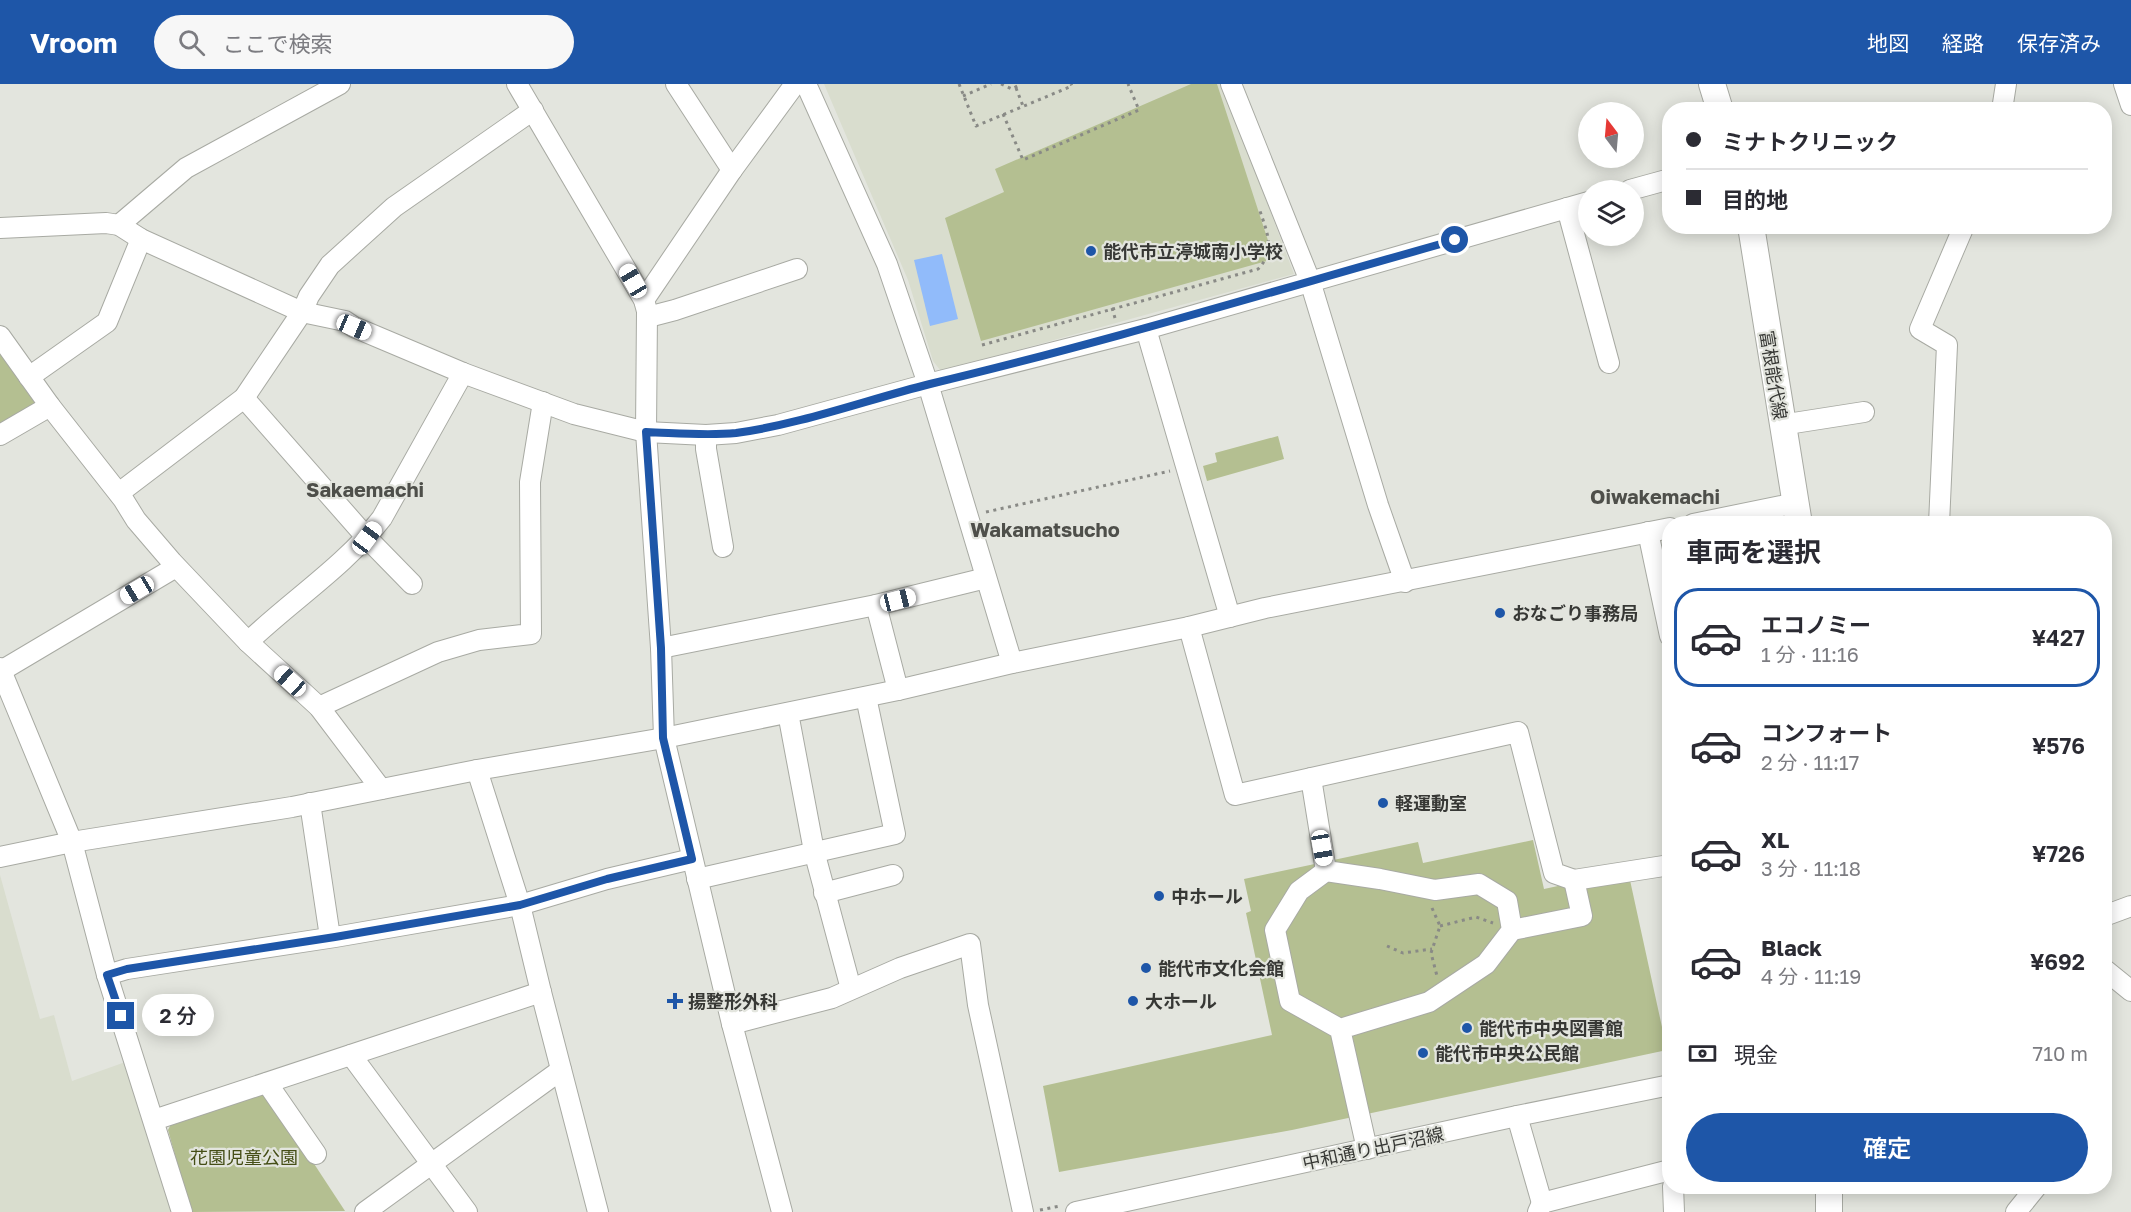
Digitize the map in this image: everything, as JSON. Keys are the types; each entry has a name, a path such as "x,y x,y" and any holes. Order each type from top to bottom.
{"main road":[{"path":"1712,84 1718,102"},
{"name":"富根能代線","path":"1752,234 1781,424 1798,513"},
{"path":"1829,1194 1829,1212"}],"street":[{"path":"119,225 186,168 340,84"},
{"path":"517,84 646,308 646,432 661,648 663,738 732,1024 782,1212"},
{"path":"676,84 732,170"},
{"path":"646,308 732,170 795,84"},
{"path":"806,84 887,264 928,384 1012,663"},
{"path":"1231,84 1310,281 1378,505 1405,582"},
{"path":"2003,102 2006,84"},
{"path":"2124,84 2131,105"},
{"path":"119,493 244,398 302,312 309,296 330,265 394,207 533,110"},
{"path":"1644,186 1662,181"},
{"path":"0,228 106,223 119,225 141,239 302,312 345,321 354,327 463,373 574,414 646,432 706,435 778,426 928,384 1146,329 1578,205"},
{"path":"1567,208 1609,363"},
{"path":"1939,516 1947,345 1920,329 1961,234"},
{"path":"29,377 107,322 141,239"},
{"path":"646,308 675,310 797,268"},
{"path":"1146,329 1230,617"},
{"path":"0,336 50,406 119,493 136,520 176,567 248,642 319,707 381,789"},
{"path":"248,642 367,538 382,518 463,373"},
{"path":"244,398 367,538 412,584"},
{"path":"319,707 438,652 479,640 531,634 530,482 543,402"},
{"path":"0,435 50,406"},
{"path":"1781,424 1864,411"},
{"path":"706,435 706,449 723,547"},
{"path":"1770,516 1798,513"},
{"path":"0,857 72,842 310,803 477,770 663,738 866,697 1276,606 1662,529"},
{"path":"1648,532 1662,598"},
{"path":"176,567 1,670 72,842 107,975 182,1212"},
{"path":"661,648 876,605 986,578"},
{"path":"876,605 898,690"},
{"path":"1189,627 1235,795 1518,732 1554,873 1574,880 1662,866"},
{"path":"697,879 895,834 866,697"},
{"path":"788,713 814,851 851,989"},
{"path":"477,770 520,905 598,1212"},
{"path":"1311,778 1326,871"},
{"path":"310,803 330,938"},
{"path":"107,975 127,969 330,938 520,905 607,879 692,859"},
{"path":"1512,930 1507,901 1479,884 1435,890 1326,871 1299,891 1275,930 1290,1001 1340,1029 1429,1002 1486,964 1512,930 1582,916 1574,880"},
{"path":"824,893 893,875"},
{"path":"2112,913 2131,906"},
{"path":"732,1024 831,998 900,968 970,944 978,1005 1023,1212"},
{"path":"2112,976 2131,991"},
{"path":"154,1120 541,992"},
{"path":"1340,1029 1367,1149"},
{"path":"351,1054 467,1212"},
{"path":"365,1212 561,1070"},
{"path":"267,1083 316,1154"},
{"name":"中和通り出戸沼線","path":"1081,1212 1517,1116 1662,1087"},
{"path":"1517,1116 1540,1208 1662,1172"},
{"path":"1673,1194 1674,1212"},
{"path":"2016,1212 2031,1194"}],"path":[{"path":"959,84 976,126 1072,86 1071,84"},
{"path":"963,96 991,84"},
{"path":"1001,84 1008,88 1016,88 1021,84"},
{"path":"1003,114 1023,160 1139,110 1128,84"},
{"path":"1016,88 1023,106"},
{"path":"982,345 1258,269 1268,255 1270,242 1257,203"},
{"path":"1112,309 1115,318"},
{"path":"967,517 1187,467"},
{"path":"1423,887 1440,926 1431,953 1442,994"},
{"path":"1440,926 1476,917 1512,930"},
{"path":"1387,946 1403,953 1432,950"}],"shaded area":[{"name":"能代市立渟城南小学校","path":"824,84 1222,84 1294,274 941,371 933,361 908,280"},
{"path":"0,875 40,1019 54,1015 72,1081 131,1060 174,1212 0,1212"}],"green space":[{"path":"1191,84 1217,84 1274,259 981,341 945,218 1004,192 995,169"},
{"path":"0,349 34,395 34,407 0,426"},
{"path":"1278,436 1284,459 1207,481 1203,466 1217,462 1215,453"},
{"path":"1533,840 1544,889 1628,871 1662,1027 1662,1051 1292,1130 1059,1172 1043,1086 1272,1035 1246,913 1251,911 1244,879 1418,842 1423,863"},
{"name":"花園児童公園","path":"267,1092 345,1211 191,1212 168,1130 173,1120"}],"water":[{"path":"942,254 958,319 930,326 914,260"}],"place":[{"name":"能代市立渟城南小学校","path":"1091,251"},
{"name":"おなごり事務局","path":"1500,613"},
{"name":"軽運動室","path":"1383,803"},
{"name":"中ホール","path":"1159,896"},
{"name":"能代市文化会館","path":"1146,968"},
{"name":"揚整形外科","path":"675,1001"},
{"name":"大ホール","path":"1133,1001"},
{"name":"能代市中央図書館","path":"1467,1028"},
{"name":"能代市中央公民館","path":"1423,1053"}],"district":[{"name":"Sakaemachi","path":"365,489"},
{"name":"Oiwakemachi","path":"1655,496"},
{"name":"Wakamatsucho","path":"1045,529"}],"route":[{"path":"121,1016 107,975 127,969 335,937 520,905 607,879 692,859 663,738 661,648 646,432 706,435 778,426 928,384 1146,329 1455,240"}]}
